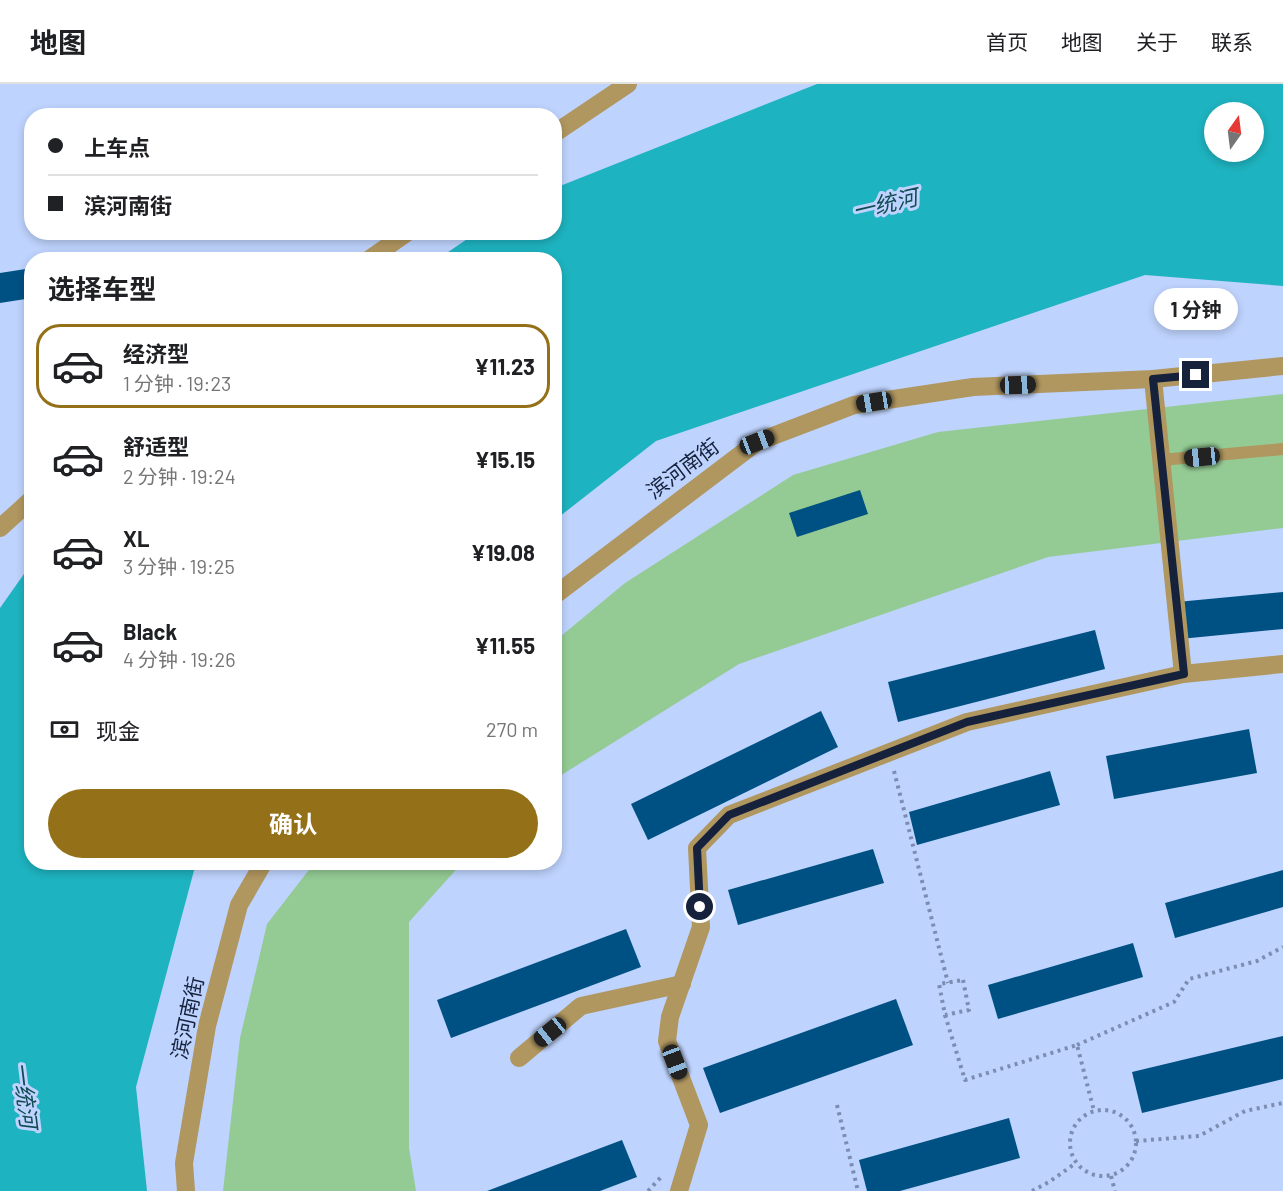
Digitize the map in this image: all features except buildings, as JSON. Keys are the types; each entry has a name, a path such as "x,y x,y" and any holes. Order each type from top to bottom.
{"street":[{"path":"562,128 623,85"},
{"path":"379,252 397,240"},
{"name":"滨河南街","path":"562,590 757,442 854,405 973,387 1153,379 1283,366"},
{"path":"1153,379 1184,674"},
{"path":"0,528 24,506"},
{"path":"679,1191 699,1125 667,1041 670,1017 701,927 697,848 729,815 967,722 1184,674 1283,664"},
{"name":"滨河南街","path":"186,1191 184,1163 207,1026 239,905 259,870"},
{"path":"519,1058 581,1006 682,984"}],"lane":[{"path":"1161,460 1283,449"}],"path":[{"path":"890,752 948,982"},
{"path":"945,1015 969,1011 963,980 939,984 945,1015 965,1080 1077,1045 1174,1002 1189,979 1257,962 1283,947"},
{"path":"1077,1045 1094,1111"},
{"path":"1136,1141 1199,1136 1245,1111 1283,1103"},
{"path":"837,1105 858,1191"},
{"path":"1108,1110 1120,1114 1130,1123 1136,1135 1136,1141 1132,1160 1123,1170 1111,1176 1098,1176 1086,1172 1076,1163 1071,1151 1070,1139 1074,1126 1083,1117 1094,1111 1108,1110"},
{"path":"1032,1191 1076,1163"},
{"path":"1111,1176 1115,1191"}],"shaded area":[{"path":"1283,394 1283,528 1048,557 739,664 562,775 562,635 625,583 793,475 938,432"},
{"path":"309,870 456,870 409,922 409,1148 416,1191 223,1191 240,1038 267,924"}],"water":[{"name":"一统河","path":"817,84 1283,84 1283,286 1145,275 656,441 562,515 562,252 448,252 466,240 562,240 562,185"},
{"name":"一统河","path":"24,574 24,870 194,870 136,1087 147,1191 0,1191 0,608"}],"route":[{"path":"700,907 697,848 729,815 967,722 1184,674 1153,379 1196,375"}]}
